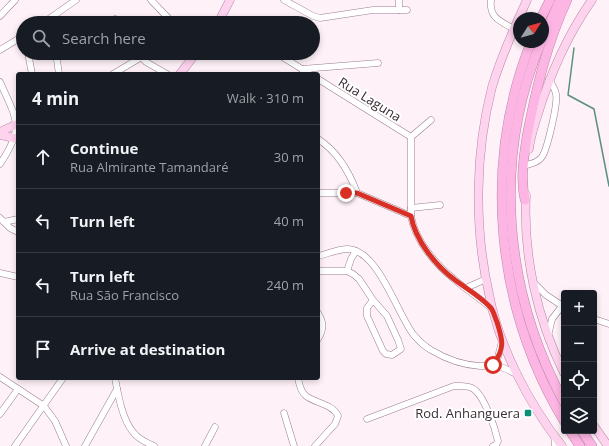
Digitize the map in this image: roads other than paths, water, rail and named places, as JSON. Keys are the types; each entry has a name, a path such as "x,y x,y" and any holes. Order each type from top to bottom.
{"highway":[{"path":"544,12 550,0"},
{"path":"549,25 560,0"},
{"path":"525,200 522,186 523,165 535,93 546,54 567,0"},
{"path":"529,48 518,81 505,139 502,183 502,226 505,257 510,283 524,335 542,379 561,416"},
{"path":"539,48 524,93 514,139 510,182 511,222 520,290 542,358 562,398"},
{"path":"572,434 580,446"},
{"path":"584,434 592,446"}],"main road":[{"path":"222,16 230,0"},
{"path":"522,12 527,0"},
{"path":"561,366 548,336 529,263 525,220 527,165 529,146 543,96 568,38 592,0"},
{"path":"513,32 492,87 483,139 480,164 480,235 486,280 493,310 509,357 534,405 562,446"},
{"path":"182,72 191,60"},
{"path":"16,120 0,133 16,139"},
{"path":"597,430 608,446"}],"street":[{"path":"0,16 15,0"},
{"path":"53,16 76,0"},
{"path":"151,0 166,16"},
{"path":"284,0 313,16"},
{"path":"399,0 399,10"},
{"path":"492,0 491,11 494,16 499,21 513,28"},
{"path":"320,18 373,10 406,10"},
{"path":"0,50 16,40"},
{"path":"29,60 32,72"},
{"path":"57,60 59,72"},
{"path":"116,72 132,60"},
{"path":"145,60 163,72"},
{"path":"287,60 307,72"},
{"path":"302,69 319,71 378,63"},
{"path":"527,165 543,157 547,145 556,99 556,93 550,79"},
{"name":"Rua Laguna","path":"320,80 411,137"},
{"path":"0,82 3,94 16,117"},
{"path":"432,120 411,137 411,216 417,233 430,255 454,279 480,298 493,310"},
{"path":"0,164 16,139"},
{"path":"320,140 340,158 353,181 357,193"},
{"path":"320,194 357,193 411,216"},
{"path":"411,208 440,205"},
{"path":"2,220 16,219"},
{"path":"2,220 10,228 16,231"},
{"path":"320,256 348,249 365,256 373,264 413,334 420,342 431,350 456,362 481,366 493,365 518,375"},
{"path":"347,271 351,258 356,251"},
{"path":"320,271 347,271 359,279 373,300 387,316 401,346 401,349 392,355 386,354 384,351 367,316 367,308 373,300"},
{"path":"0,273 16,277"},
{"path":"466,288 486,280"},
{"path":"533,282 546,295 561,306"},
{"path":"548,336 554,314 561,309"},
{"path":"320,318 323,323 323,328 320,335"},
{"path":"597,320 609,324"},
{"path":"493,365 498,357 503,340"},
{"path":"0,377 44,406 55,421 66,446"},
{"path":"15,446 62,380"},
{"path":"115,380 121,408 128,424 139,438 154,446"},
{"path":"299,380 306,396 334,410 338,416 335,424 315,446"},
{"path":"366,419 454,386 466,386 477,391 486,407 498,440 496,445 493,446"},
{"path":"0,414 18,389"},
{"path":"85,446 117,389"},
{"path":"284,413 294,446"},
{"path":"205,446 215,427"},
{"path":"554,435 555,446"}],"waterway":[{"path":"574,48 568,95 594,109 609,186"}],"place":[{"name":"Rod. Anhanguera","path":"528,413"}]}
